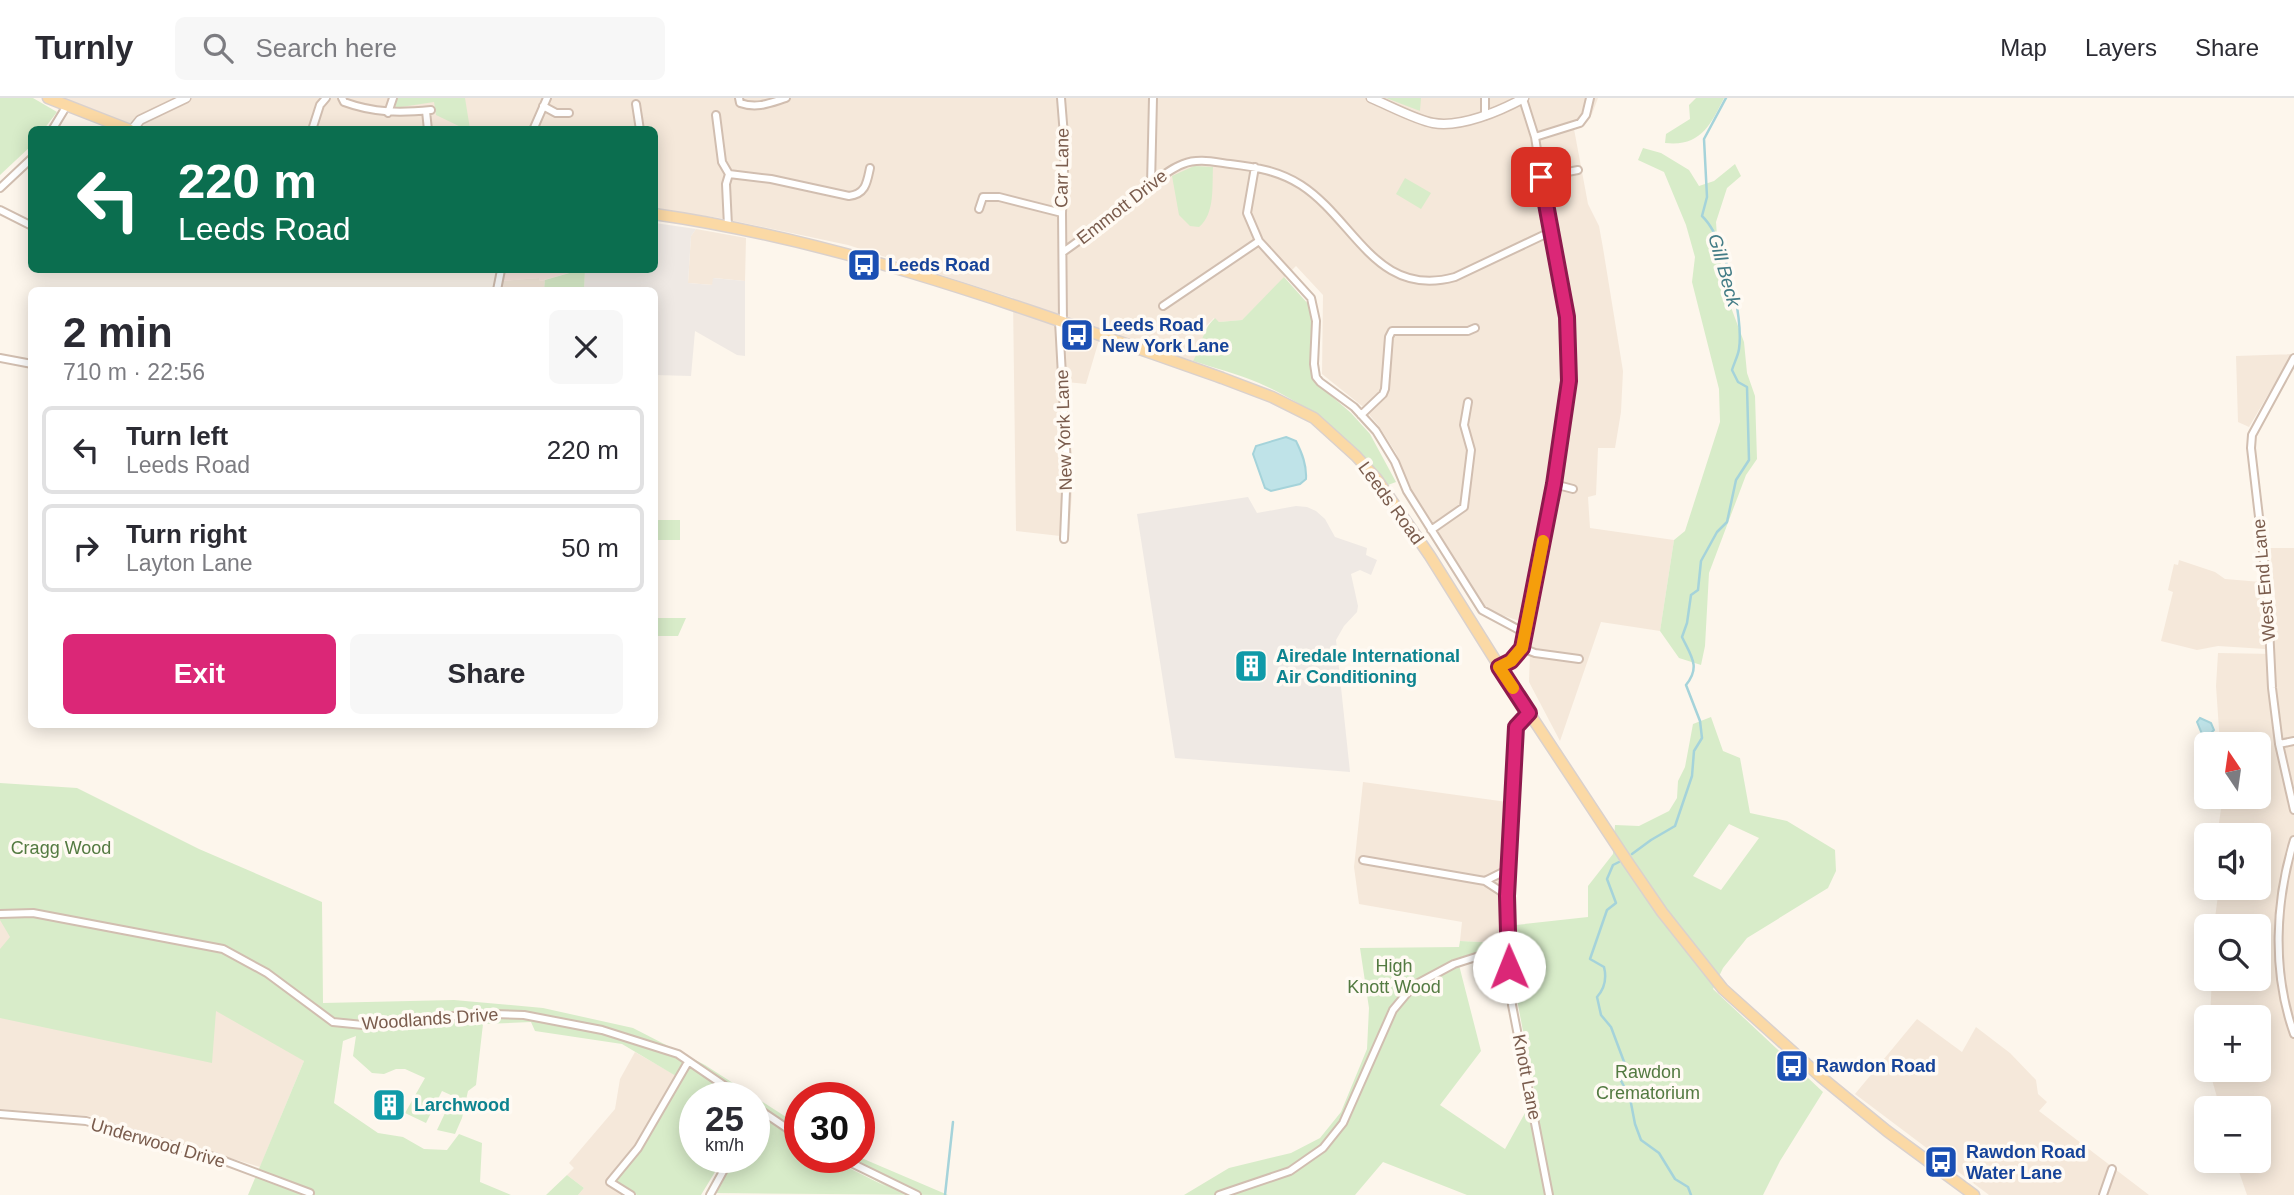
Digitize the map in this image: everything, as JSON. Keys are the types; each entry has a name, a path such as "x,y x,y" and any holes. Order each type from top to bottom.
{"main road":[{"path":"48,98 120,126"},
{"name":"Leeds Road","path":"658,215 728,226 865,258 1245,386 1314,418 1338,438 1376,478 1430,556 1627,862 1662,912 1723,989 1821,1077 1887,1131 1974,1195"}],"street":[{"path":"135,126 140,120 186,98"},
{"path":"313,126 320,105 326,98"},
{"path":"342,98 344,102 357,107 388,113 428,111 428,126"},
{"path":"388,113 393,98"},
{"path":"535,126 547,98"},
{"path":"733,107 740,100 756,106 786,98"},
{"name":"Carr Lane","path":"1061,98 1065,148 1061,322"},
{"path":"1151,185 1153,98"},
{"path":"1371,98 1434,123 1485,116 1523,98 1535,137 1567,317 1569,381 1554,484 1522,648 1511,661 1499,667"},
{"path":"1485,98 1485,116"},
{"path":"1535,137 1584,119 1590,98"},
{"path":"635,104 639,126"},
{"path":"543,106 555,113 569,113"},
{"path":"54,126 66,107"},
{"path":"716,115 722,162 729,174 726,184 728,226"},
{"path":"0,188 28,162"},
{"name":"Emmott Drive","path":"1063,253 1173,169 1191,162 1255,167 1274,172 1304,187 1329,208 1379,264 1411,280 1440,281 1455,277 1550,232"},
{"path":"1255,167 1247,213 1259,241 1311,298 1316,321 1316,377 1320,383 1354,407 1376,431 1395,462 1406,491 1482,610 1525,633"},
{"path":"729,174 762,177 849,196 859,194 866,187 870,168"},
{"path":"1541,177 1578,170"},
{"path":"979,209 983,197 999,197 1062,213"},
{"path":"0,210 28,224"},
{"path":"1163,306 1259,241"},
{"name":"New York Lane","path":"1061,322 1067,467 1064,539"},
{"path":"1361,415 1385,388 1388,337 1392,331 1468,331 1475,328"},
{"path":"0,358 28,363"},
{"name":"West End Lane","path":"2294,358 2252,435 2251,448 2267,586 2272,688 2294,810"},
{"path":"1431,530 1464,507 1471,450 1464,425 1468,402"},
{"path":"1554,484 1573,489"},
{"path":"1522,648 1535,653 1579,659"},
{"name":"Knott Lane","path":"1529,713 1516,727 1507,896 1508,949 1512,1006 1549,1195"},
{"path":"2280,744 2294,741"},
{"path":"2294,840 2282,887 2278,929 2281,976 2294,1034"},
{"path":"1363,860 1485,881 1507,896"},
{"path":"1485,881 1509,869"},
{"name":"Woodlands Drive","path":"0,914 33,913 223,949 267,973 332,1022 373,1026 454,1016 524,1015 602,1030 678,1054 718,1082"},
{"path":"1219,1195 1290,1171 1323,1149 1343,1123 1393,1010 1413,986 1454,964 1508,949"},
{"path":"631,1195 610,1182 638,1148 688,1062"},
{"name":"Underwood Drive","path":"0,1114 86,1121 214,1157 310,1193"},
{"path":"2102,1195 2112,1169"},
{"path":"710,1195 722,1173"},
{"path":"872,1173 917,1195"}],"shaded area":[{"path":"48,98 1598,98 1592,114 1584,124 1574,129 1588,204 1599,226 1623,371 1621,412 1615,448 1598,448 1596,495 1588,497 1590,528 1674,540 1660,631 1601,622 1560,741 1529,682 1531,625 1487,610 1411,490 1396,453 1378,425 1362,406 1322,374 1323,295 1296,266 1242,320 1219,322 1214,318 1205,327 1201,347 1193,361 1102,330 1086,384 1067,382 1073,476 1069,537 1016,531 1013,298 848,245 720,218 658,209 658,126 122,126"},
{"path":"658,223 696,229 691,236 688,283 712,285 713,278 745,281 745,356 737,355 695,331 691,376 658,375 658,287 584,287 585,273 658,273"},
{"path":"696,229 746,238 745,281 714,278 713,285 688,283 691,236"},
{"path":"504,273 569,273 540,281 539,278 503,281"},
{"path":"539,278 540,281 545,280 544,287 502,287 503,281"},
{"path":"2292,354 2249,427 2238,422 2236,356"},
{"name":"Airedale International Air Conditioning","path":"1248,497 1257,513 1296,506 1316,511 1325,519 1335,537 1367,548 1366,555 1377,560 1371,575 1360,570 1351,574 1357,612 1336,640 1350,772 1175,758 1137,514"},
{"path":"2270,548 2294,548 2294,1195 2247,1195 2239,1173 2271,1173 2271,1096 2217,1096 2213,1082 2271,1082 2271,1005 2211,1005 2211,991 2271,991 2271,914 2216,914 2217,900 2271,900 2271,823 2219,823 2221,809 2272,808 2272,732 2219,732 2216,686 2218,653 2274,654 2275,598"},
{"path":"2179,560 2215,572 2225,579 2261,582 2265,649 2218,646 2197,650 2161,641 2173,592 2168,590 2174,564 2178,565"},
{"path":"1363,782 1507,802 1502,943 1460,941 1462,922 1359,904 1354,867"},
{"path":"0,919 159,939 304,1061 260,1167 89,1116 0,1109"},
{"path":"1917,1019 1962,1052 1976,1027 2010,1053 2036,1080 2038,1094 2047,1102 2039,1111 2149,1195 1989,1195 1855,1094"},
{"path":"635,1052 682,1079 617,1183 637,1195 578,1195 584,1188 567,1175 574,1168 569,1163 615,1109 620,1079"}],"green space":[{"path":"0,98 33,98 57,112 46,126 28,126 28,149 0,175"},
{"path":"397,98 465,98 470,126 459,126 436,115 434,102 395,108"},
{"path":"1386,98 1421,98 1420,111"},
{"path":"1696,98 1724,98 1708,126 1695,138 1687,142 1665,143 1666,134 1690,119 1689,105"},
{"path":"1643,148 1661,153 1689,170 1699,186 1714,181 1735,164 1741,176 1727,188 1716,222 1718,251 1729,302 1744,342 1747,373 1755,396 1757,459 1746,475 1709,573 1705,646 1701,665 1679,658 1660,631 1674,540 1685,531 1720,422 1719,389 1692,282 1695,257 1686,225 1664,172 1638,160"},
{"path":"1194,166 1213,167 1210,208 1199,227 1190,226 1179,215 1172,176"},
{"path":"1405,178 1431,193 1421,209 1396,194"},
{"path":"570,273 585,273 584,287 544,287 545,280"},
{"path":"1284,277 1309,305 1313,317 1310,368 1313,380 1351,413 1370,434 1396,482 1388,485 1346,439 1279,392 1193,361 1207,328 1215,318 1219,322 1242,320"},
{"path":"658,520 680,520 680,540 658,540"},
{"path":"658,618 686,618 678,636 658,636"},
{"path":"1711,717 1723,751 1740,758 1750,813 1787,821 1835,850 1836,871 1828,888 1747,938 1723,968 1713,989 1823,1092 1780,1161 1763,1195 1467,1195 1383,1162 1355,1195 1184,1195 1229,1168 1291,1153 1320,1138 1341,1112 1367,1049 1369,1008 1360,948 1459,947 1460,941 1502,943 1459,965 1481,1051 1440,1105 1505,1149 1535,1095 1516,994 1516,925 1588,917 1588,886 1613,854 1615,825 1639,826 1669,811 1677,798 1678,781 1685,767 1693,724","holes":["1729,824 1759,838 1721,890 1693,876"]},
{"name":"Cragg Wood","path":"0,783 77,788 199,849 322,902 323,1003 454,1000 543,1008 633,1028 705,1065 731,1082 679,1082 681,1079 622,1044 535,1031 531,1022 483,1024 476,1085 468,1091 455,1134 437,1130 453,1096 442,1091 426,1123 405,1113 425,1078 405,1069 384,1074 372,1073 353,1056 356,1036 343,1041 334,1103 378,1133 403,1137 424,1149 447,1150 459,1134 482,1143 480,1182 511,1195 248,1195 304,1061 216,1011 212,1063 0,1018 0,949 10,937 0,920"},
{"path":"679,1082 679,1173 714,1173 701,1195 637,1195 617,1183 616,1178"},
{"path":"770,1107 784,1116 784,1128 770,1121"},
{"path":"770,1121 784,1131 784,1173 859,1173 887,1187 862,1173 875,1173 875,1164 948,1195 714,1193 726,1173 770,1173"},
{"path":"567,1175 584,1188 578,1195 546,1195"}],"water":[{"path":"1286,437 1296,441 1305,464 1306,479 1300,484 1271,491 1265,488 1253,454 1256,446"},
{"path":"2200,718 2211,723 2214,730 2201,732 2197,722"}],"waterway":[{"name":"Gill Beck","path":"1632,854 1675,826 1692,776 1694,751 1702,738 1700,721 1686,685 1693,673 1693,661 1682,637 1691,595 1698,590 1701,561 1717,532 1727,522 1736,480 1749,460 1747,387 1738,382 1732,370 1740,335 1736,299 1725,259 1702,216 1707,197 1704,139 1726,98"},
{"name":"Gill Beck","path":"1619,862 1613,865 1607,879 1616,903 1607,910 1590,959 1604,967 1605,971 1604,987 1597,997 1601,1015 1611,1027 1626,1067 1616,1071 1630,1098 1641,1140 1659,1153 1675,1179 1688,1187 1691,1195"},
{"path":"945,1195 953,1122"}],"slow traffic":[{"path":"1513,688 1499,667 1511,661 1522,648 1543,541"}],"place":[{"name":"Leeds Road","path":"864,265"},
{"name":"Leeds Road New York Lane","path":"1077,335"},
{"name":"Airedale International Air Conditioning","path":"1251,666"},
{"name":"Rawdon Road","path":"1792,1066"},
{"name":"Larchwood","path":"389,1105"},
{"name":"Rawdon Road Water Lane","path":"1941,1162"}],"route":[{"path":"1509,967 1507,896 1516,727 1529,713 1499,667 1511,661 1522,648 1554,484 1569,381 1567,317 1541,177"}],"park label":[{"name":"High Knott Wood","path":"1394,976"},
{"name":"Rawdon Crematorium","path":"1648,1082"}]}
